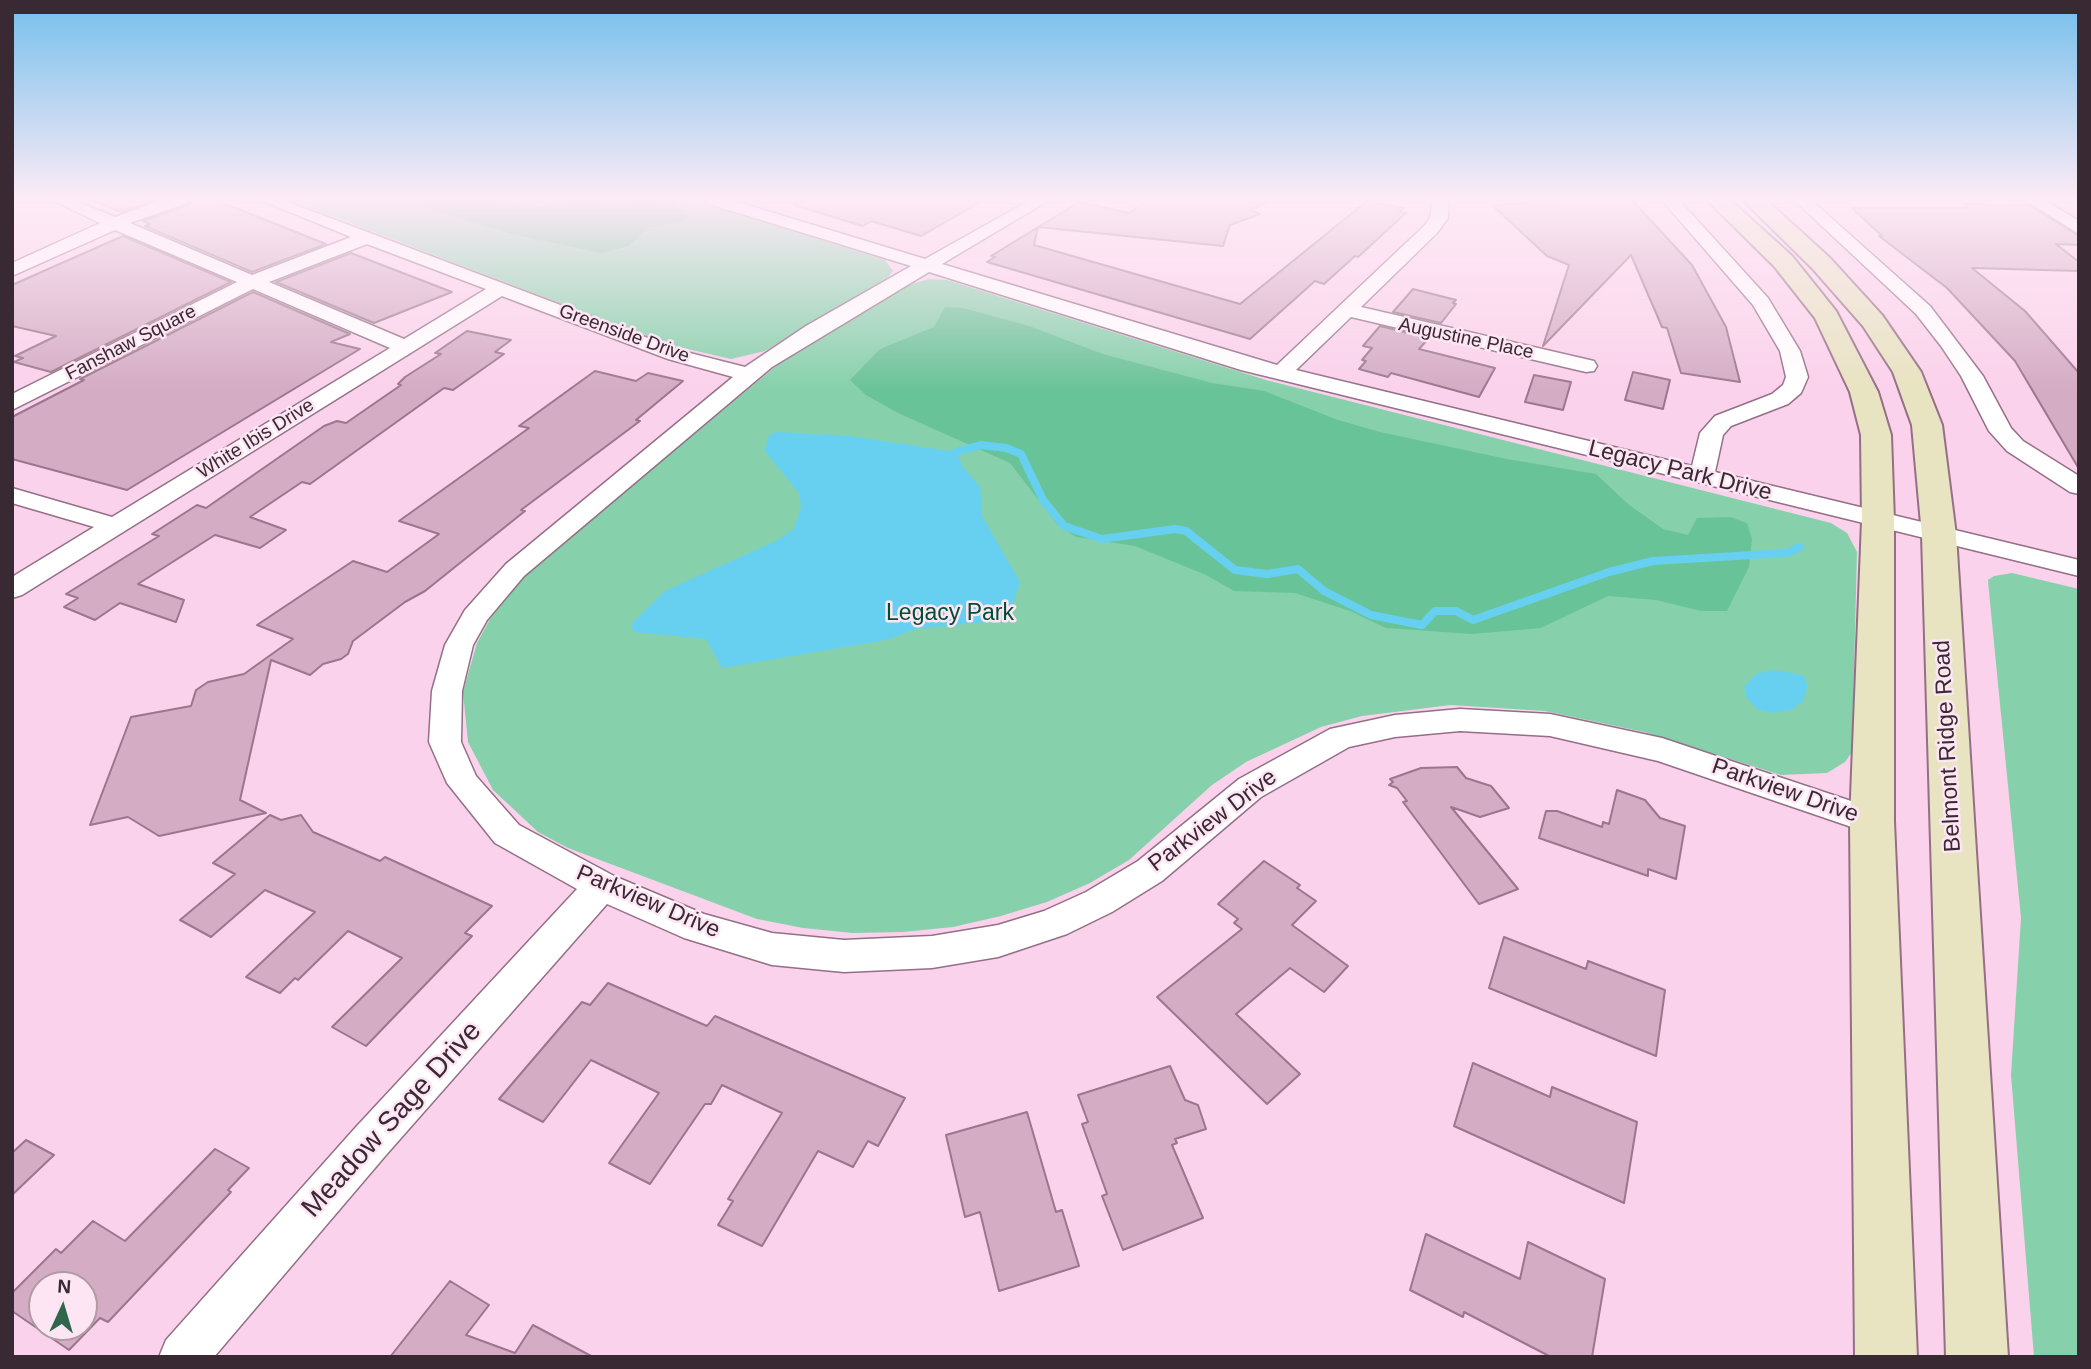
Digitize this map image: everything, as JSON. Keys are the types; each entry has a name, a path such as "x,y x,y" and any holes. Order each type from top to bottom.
{"main road":[{"path":"1785,263 1803,284 1847,354 1870,408 1877,435 1878,521 1872,821 1886,1357"},
{"name":"Belmont Ridge Road","path":"1821,263 1873,321 1907,372 1927,425 1939,535 1977,1357"}],"street":[{"path":"207,263 406,347"},
{"name":"Fanshaw Square","path":"12,403 251,282 301,263"},
{"name":"Greenside Drive","path":"433,263 675,355 749,374"},
{"name":"Legacy Park Drive","path":"916,263 1281,373 2079,568"},
{"name":"Parkview Drive","path":"931,263 813,330 749,374 515,570 475,616 459,645 452,668 447,691 446,742 463,783 507,834 602,886 697,927 772,949 844,956 932,953 998,941 1054,923 1099,902 1150,871 1250,788 1341,737 1395,726 1460,720 1550,725 1662,750 1872,821"},
{"path":"1281,373 1396,263"},
{"path":"1702,476 1712,433 1723,421 1780,400 1793,388 1797,377 1790,351 1761,302 1726,263"},
{"path":"1872,263 1923,310 1950,342 1972,376 2001,431 2015,446 2079,486"},
{"name":"White Ibis Drive","path":"12,589 499,289"},
{"name":"Augustine Place","path":"1345,312 1587,366"},
{"path":"12,495 116,526"},
{"name":"Meadow Sage Drive","path":"183,1357 371,1141 602,886"}],"green space":[{"path":"455,263 887,263 893,271 887,278 765,351 731,359 670,345"},
{"name":"Legacy Park","path":"929,279 947,280 1266,380 1831,523 1847,533 1857,552 1852,752 1845,762 1827,773 1781,775 1644,732 1545,711 1451,705 1362,716 1321,727 1246,762 1212,785 1129,860 1090,883 1047,902 1001,916 953,927 903,932 853,933 803,928 757,919 568,848 538,832 493,790 468,742 463,692 477,643 490,619 524,576 781,362 902,287"},
{"path":"945,307 963,308 1029,326 1103,354 1212,383 1264,391 1338,420 1380,432 1507,459 1596,474 1628,504 1663,529 1688,535 1697,518 1730,517 1747,523 1752,539 1749,567 1727,611 1701,611 1656,600 1608,596 1541,628 1472,634 1386,628 1350,611 1295,593 1234,591 1206,575 1135,546 1076,537 1057,524 1010,463 898,413 866,395 850,380 880,349 934,327"},
{"path":"2012,573 2079,589 2079,1357 2034,1357 2011,1075 2021,918 1988,580 1994,576"}],"water":[{"path":"779,432 849,436 956,452 964,469 980,486 982,516 1020,582 1012,607 996,621 916,629 886,640 722,668 706,639 634,632 631,624 665,591 776,541 794,529 801,507 799,493 764,450 770,434"},
{"path":"1773,670 1803,675 1808,685 1803,701 1791,710 1771,713 1757,709 1746,697 1744,687 1756,674"}],"building":[{"path":"62,263 186,263 231,282 51,372 14,362 23,358 15,356 56,336 12,326 12,285"},
{"path":"231,263 276,263 252,272"},
{"path":"325,263 377,263 452,292 374,323 276,282"},
{"path":"990,263 1096,263 1240,304 1291,263 1347,263 1324,284 1315,281 1250,339"},
{"path":"1564,263 1623,263 1543,346 1569,265"},
{"path":"1634,263 1690,263 1726,327 1740,382 1681,373 1667,328 1662,327"},
{"path":"1914,263 2079,263 2079,271 1972,268 2025,311 2079,373 2079,469 2015,361 1947,288"},
{"path":"1413,289 1456,300 1453,303 1456,304 1441,323 1393,312"},
{"path":"253,292 350,334 331,342 360,349 127,490 12,459 12,417 84,380 80,379"},
{"path":"1380,326 1429,338 1419,349 1495,368 1479,397 1391,373 1388,377 1359,369 1366,361 1362,360 1372,348 1363,346"},
{"path":"467,331 511,340 495,352 504,354 453,390 444,388 310,484 302,482 250,517 286,530 260,548 215,535 138,584 184,600 176,622 120,603 95,620 64,607 78,598 66,594 159,536 152,534 197,505 206,508 324,426 337,421 346,423 401,385 398,384 405,377 441,354 435,353"},
{"path":"595,371 636,381 648,373 683,381 636,420 640,421 521,510 525,511 425,591 405,602 353,641 348,654 341,659 323,664 310,675 271,660 240,800 266,813 159,836 128,817 90,825 131,717 191,706 196,690 208,682 244,674 293,639 257,625 353,561 387,572 439,534 399,521 529,428 519,426"},
{"path":"1633,372 1670,380 1663,409 1625,400"},
{"path":"1534,375 1571,382 1563,410 1525,402"},
{"path":"1457,767 1466,778 1491,786 1509,808 1480,817 1451,807 1518,889 1479,904 1403,802 1407,801 1397,788 1389,785 1393,782 1390,779 1421,768"},
{"path":"1617,790 1645,800 1660,818 1685,826 1676,879 1648,869 1648,876 1539,838 1546,811 1557,811 1602,827 1603,822 1609,824"},
{"path":"270,815 281,820 301,815 313,832 380,861 385,857 492,906 465,933 472,936 366,1046 332,1027 402,958 348,931 298,980 295,978 280,993 246,977 315,912 265,890 211,937 180,920 235,874 213,863"},
{"path":"1264,861 1300,885 1297,888 1316,901 1292,925 1348,966 1324,992 1290,968 1236,1014 1300,1074 1267,1104 1157,997 1242,929 1234,923 1238,919 1218,904"},
{"path":"1504,937 1586,969 1588,961 1665,990 1656,1056 1489,988"},
{"path":"608,983 707,1026 715,1016 905,1098 878,1146 868,1141 853,1167 818,1151 762,1246 718,1225 733,1201 728,1199 782,1113 722,1085 711,1104 705,1104 650,1184 609,1163 659,1093 591,1060 543,1122 499,1099 582,1002 590,1005"},
{"path":"1473,1063 1550,1097 1552,1087 1637,1122 1624,1203 1454,1126"},
{"path":"1170,1066 1185,1100 1198,1105 1206,1129 1175,1139 1177,1143 1172,1145 1203,1218 1123,1250 1102,1196 1107,1194 1082,1124 1088,1122 1078,1095"},
{"path":"1027,1112 1056,1212 1062,1210 1079,1266 999,1291 980,1212 965,1217 946,1135"},
{"path":"26,1140 54,1155 12,1195 12,1153"},
{"path":"215,1149 249,1168 228,1190 231,1192 108,1322 100,1318 98,1320 98,1271 34,1271 56,1249 61,1253 93,1221 125,1241"},
{"path":"1426,1234 1520,1279 1528,1242 1605,1279 1592,1357 1551,1357 1464,1312 1463,1317 1410,1290"},
{"path":"28,1277 28,1322 12,1311 12,1293"},
{"path":"450,1281 489,1305 466,1335 515,1353 533,1325 593,1357 390,1357"},
{"path":"56,1341 78,1341 69,1350"}],"waterway":[{"path":"956,452 981,445 1006,448 1021,454 1043,500 1064,526 1102,539 1175,529 1186,531 1235,570 1267,574 1298,569 1324,591 1371,615 1422,625 1435,611 1456,611 1473,620 1609,572 1653,561 1787,553 1800,547"}]}
